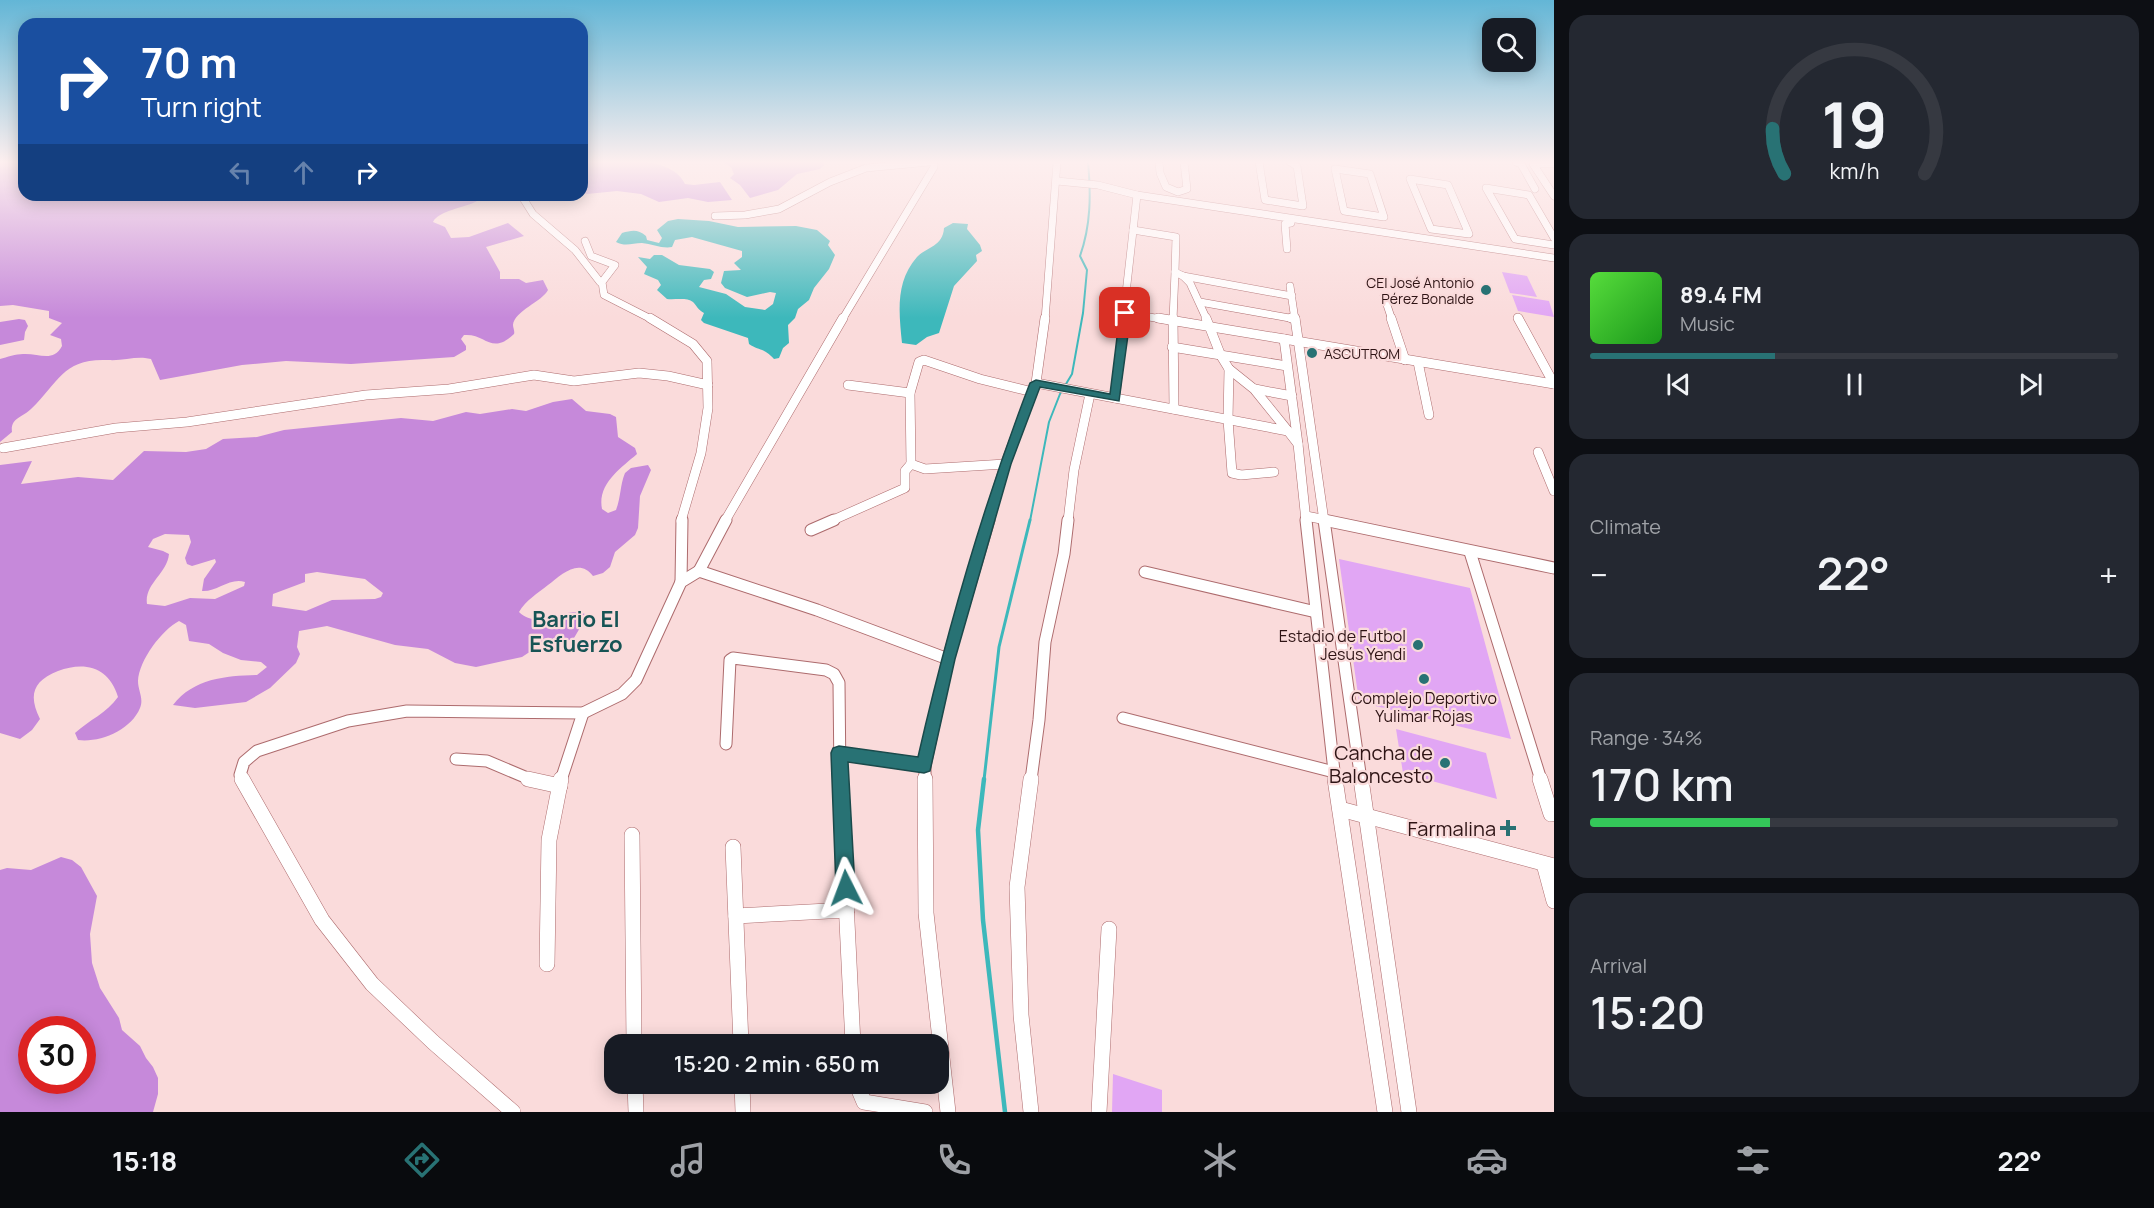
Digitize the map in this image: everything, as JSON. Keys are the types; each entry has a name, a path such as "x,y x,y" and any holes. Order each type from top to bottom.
{"street":[{"path":"513,1112 433,1042 372,984 322,921 240,775 244,762 257,751 348,721 407,711 583,713 622,694 636,680 681,582 681,522 701,453 708,408 707,361 701,352 673,330 604,295 600,282 575,250 533,214"},
{"path":"715,216 751,214"},
{"path":"681,582 699,570 770,440 904,214"},
{"path":"948,1112 926,913 924,766 948,659 1005,464 1038,387 1054,214"},
{"path":"1115,398 1134,214"},
{"path":"1259,214 1291,221 1553,258"},
{"path":"1290,214 1291,221"},
{"path":"1356,214 1383,218 1382,214"},
{"path":"1425,214 1431,229 1470,233 1461,214"},
{"path":"1501,214 1515,239 1554,245"},
{"path":"1540,214 1554,238"},
{"path":"1361,215 1364,230"},
{"path":"1369,216 1374,232"},
{"path":"1287,249 1285,224 1291,221 1553,258"},
{"path":"1132,230 1176,237 1173,265 1190,284 1221,356 1229,369 1244,378 1255,390 1298,444"},
{"path":"1445,232 1449,242"},
{"path":"1456,233 1461,244"},
{"path":"585,241 586,251 590,256 615,265 600,282"},
{"path":"1530,242 1537,255"},
{"path":"1544,244 1553,258"},
{"path":"1179,274 1291,291 1408,1112"},
{"path":"1174,409 1172,347 1179,274"},
{"path":"1384,296 1406,360"},
{"path":"1200,303 1295,319"},
{"path":"1108,310 1554,384"},
{"path":"1518,318 1554,384"},
{"path":"1284,339 1298,444 1334,772 1385,1112"},
{"path":"1172,347 1287,366"},
{"path":"811,530 905,488 905,471 911,464 910,393 921,360 980,379 1086,393 1288,431"},
{"path":"1418,362 1429,415"},
{"path":"1229,369 1228,420 1232,473 1241,475 1274,472"},
{"path":"3,448 116,428 198,421 366,395 449,389 534,375 574,381 639,373 668,376 708,385"},
{"path":"848,385 910,393"},
{"path":"1255,390 1292,396"},
{"path":"1031,1112 1021,1015 1017,887 1039,720 1045,642 1064,554 1086,393"},
{"path":"1538,452 1554,490"},
{"path":"911,464 925,469 1005,464"},
{"path":"1306,516 1554,568"},
{"path":"1470,552 1551,814"},
{"path":"699,570 817,610 948,659"},
{"path":"1145,572 1317,612"},
{"path":"726,744 730,660 733,658 826,670 834,674 838,683 839,753 853,1034"},
{"path":"547,964 549,840 563,768 583,713"},
{"path":"1123,718 1334,772"},
{"path":"839,753 924,766"},
{"path":"456,759 474,757 491,761 535,782 560,786"},
{"path":"1340,808 1549,865 1554,901"},
{"path":"632,835 634,1034"},
{"path":"733,847 741,1034"},
{"path":"736,916 847,910"},
{"path":"1099,1112 1109,929"},
{"path":"635,1094 636,1112"},
{"path":"742,1094 742,1112"},
{"path":"863,1107 925,1112"}],"shaded area":[{"path":"0,214 443,214 433,222 445,227 451,238 469,237 508,223 524,236 486,247 500,272 500,279 519,279 526,283 543,280 548,290 518,315 513,325 514,334 506,340 494,343 472,335 464,335 461,339 466,350 454,357 351,364 286,361 242,365 160,380 151,359 93,360 81,363 64,373 31,409 15,421 12,432 0,442 0,359 20,354 50,356 54,354 62,346 61,339 50,335 62,323 49,318 49,311 13,305 0,306"},
{"path":"1502,272 1527,276 1537,297 1510,293"},
{"path":"1512,295 1549,301 1554,317 1518,311"},
{"path":"25,320 28,326 24,340 0,345 0,322"},
{"path":"572,399 586,411 616,417 618,437 635,448 637,454 607,484 601,500 602,509 608,513 616,510 623,478 631,468 648,465 651,470 640,496 638,528 635,535 615,552 610,567 603,573 593,576 582,568 570,570 532,597 519,612 535,619 577,612 585,614 584,621 574,638 564,642 540,645 522,657 476,667 455,663 428,649 395,645 327,626 299,631 297,647 300,654 296,663 270,688 246,702 195,708 173,705 181,696 201,684 234,676 257,675 267,667 261,662 241,660 223,653 209,644 189,641 186,625 179,621 172,625 152,646 142,664 138,681 140,708 130,723 122,729 105,737 78,740 75,733 109,708 118,697 109,679 102,673 95,669 78,667 58,671 38,684 34,703 40,719 32,730 20,739 0,733 0,465 32,461 21,484 78,477 113,480 144,451 186,452 206,449 223,439 257,437 284,430 401,418 433,421 466,412 480,414 512,409 526,411 553,402","holes":["165,534 189,535 191,542 185,558 187,564 192,566 215,559 216,562 204,579 202,591 234,581 245,582 244,586 215,599 190,598 165,606 147,604 149,591 169,554 148,547 153,539","317,572 365,579 383,593 381,597 375,599 332,600 306,611 272,606 273,594 305,582 305,574"]},
{"name":"Estadio de Futbol Jesús Yendi","path":"1339,559 1470,588 1511,739 1359,702"},
{"name":"Cancha de Baloncesto","path":"1396,729 1486,753 1497,799 1403,773"},
{"path":"61,857 72,860 81,867 97,896 90,934 92,963 100,988 119,1018 122,1030 140,1046 158,1078 158,1094 153,1112 0,1112 0,870 7,868 31,870"},
{"path":"1113,1074 1162,1090 1162,1112 1112,1112"}],"water":[{"path":"678,219 709,221 738,227 796,226 817,230 830,241 828,245 835,255 829,269 814,288 809,300 798,309 795,318 788,325 789,343 783,348 779,358 774,359 749,344 748,338 704,323 701,320 704,313 690,300 667,299 657,290 661,285 658,280 644,274 647,267 638,257 650,259 654,255 662,255 679,265 710,269 714,272 711,279 704,280 699,287 726,294 745,307 765,310 773,304 776,293 770,292 747,297 725,288 721,283 724,271 741,270 734,263 742,257 742,251 692,237 675,240 672,247 642,243 626,245 616,242 622,233 635,231 646,236 647,240 659,243 662,238 657,230 668,221"},
{"path":"953,223 968,224 967,229 982,251 976,255 977,261 954,286 939,333 927,337 916,345 902,343 900,298 905,277 917,257 937,243 941,239 944,228"}],"waterway":[{"path":"1030,521 1049,422 1060,394 1072,374 1083,313 1087,270 1080,256 1088,214"},
{"path":"984,780 999,647 1030,520"},
{"path":"984,779 978,830 983,920 1005,1112"}],"place":[{"name":"CEI José Antonio Pérez Bonalde","path":"1486,290"},
{"name":"ASCUTROM","path":"1312,353"},
{"name":"Estadio de Futbol Jesús Yendi","path":"1418,645"},
{"name":"Complejo Deportivo Yulimar Rojas","path":"1424,679"},
{"name":"Cancha de Baloncesto","path":"1445,763"},
{"name":"Farmalina","path":"1508,828"}],"district":[{"name":"Barrio El Esfuerzo","path":"576,632"}],"route":[{"path":"846,888 839,753 924,766 948,659 1005,464 1036,383 1115,398 1125,313"}]}
